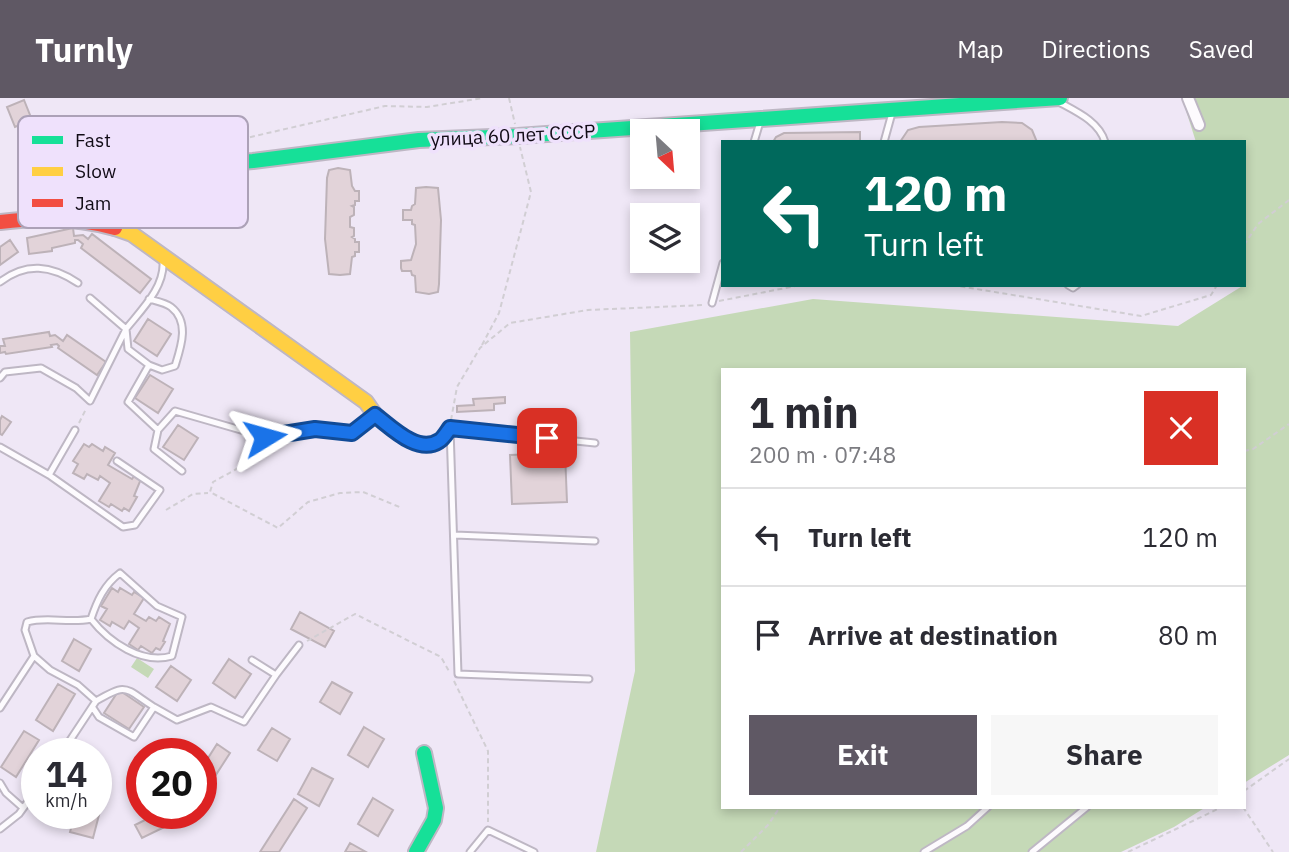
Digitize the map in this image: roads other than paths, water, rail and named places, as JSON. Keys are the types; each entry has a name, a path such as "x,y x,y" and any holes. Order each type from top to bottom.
{"street":[{"path":"1188,98 1199,125"},
{"name":"улица 60 лет СССР","path":"248,162 473,135 518,136 1057,99"},
{"path":"0,222 18,220"},
{"path":"115,228 132,234 163,259 366,402 375,415"},
{"path":"416,852 434,820 436,808 424,753"}],"lane":[{"path":"1057,99 1089,119 1105,140"},
{"path":"885,140 893,110"},
{"path":"755,140 760,119"},
{"path":"0,378 5,372 41,368 76,388 90,401 126,329 160,282 164,271 163,259"},
{"path":"0,282 13,272 45,267 63,273 78,283"},
{"path":"712,303 720,285"},
{"path":"90,298 126,329 128,349 149,365 162,370 175,366 184,340 180,318 171,306 149,299"},
{"path":"149,365 128,402 158,430"},
{"path":"182,471 154,449 158,430 175,411 265,437 315,429 352,433 375,415 410,441 428,445 440,441 450,428"},
{"path":"450,428 595,443"},
{"path":"450,428 458,674 589,679"},
{"path":"49,475 75,430"},
{"path":"0,447 49,475 123,527 135,525 160,490 117,461"},
{"path":"455,535 594,541"},
{"path":"120,573 157,606 182,617 172,656 164,659 141,657 103,634 91,619 97,601 110,581 120,573"},
{"path":"91,619 75,622 37,619 27,622 24,630 34,656 50,670 78,685 96,701"},
{"path":"72,738 96,701 117,688 125,688 177,720 211,707 244,722 299,645"},
{"path":"0,708 34,656"},
{"path":"252,660 276,675"},
{"path":"93,708 99,718 134,737 154,707"},
{"path":"0,783 6,793 21,806"},
{"path":"924,852 967,826 986,809"},
{"path":"1032,852 1085,809"},
{"path":"0,829 21,810"},
{"path":"470,852 488,830 534,852"}]}
